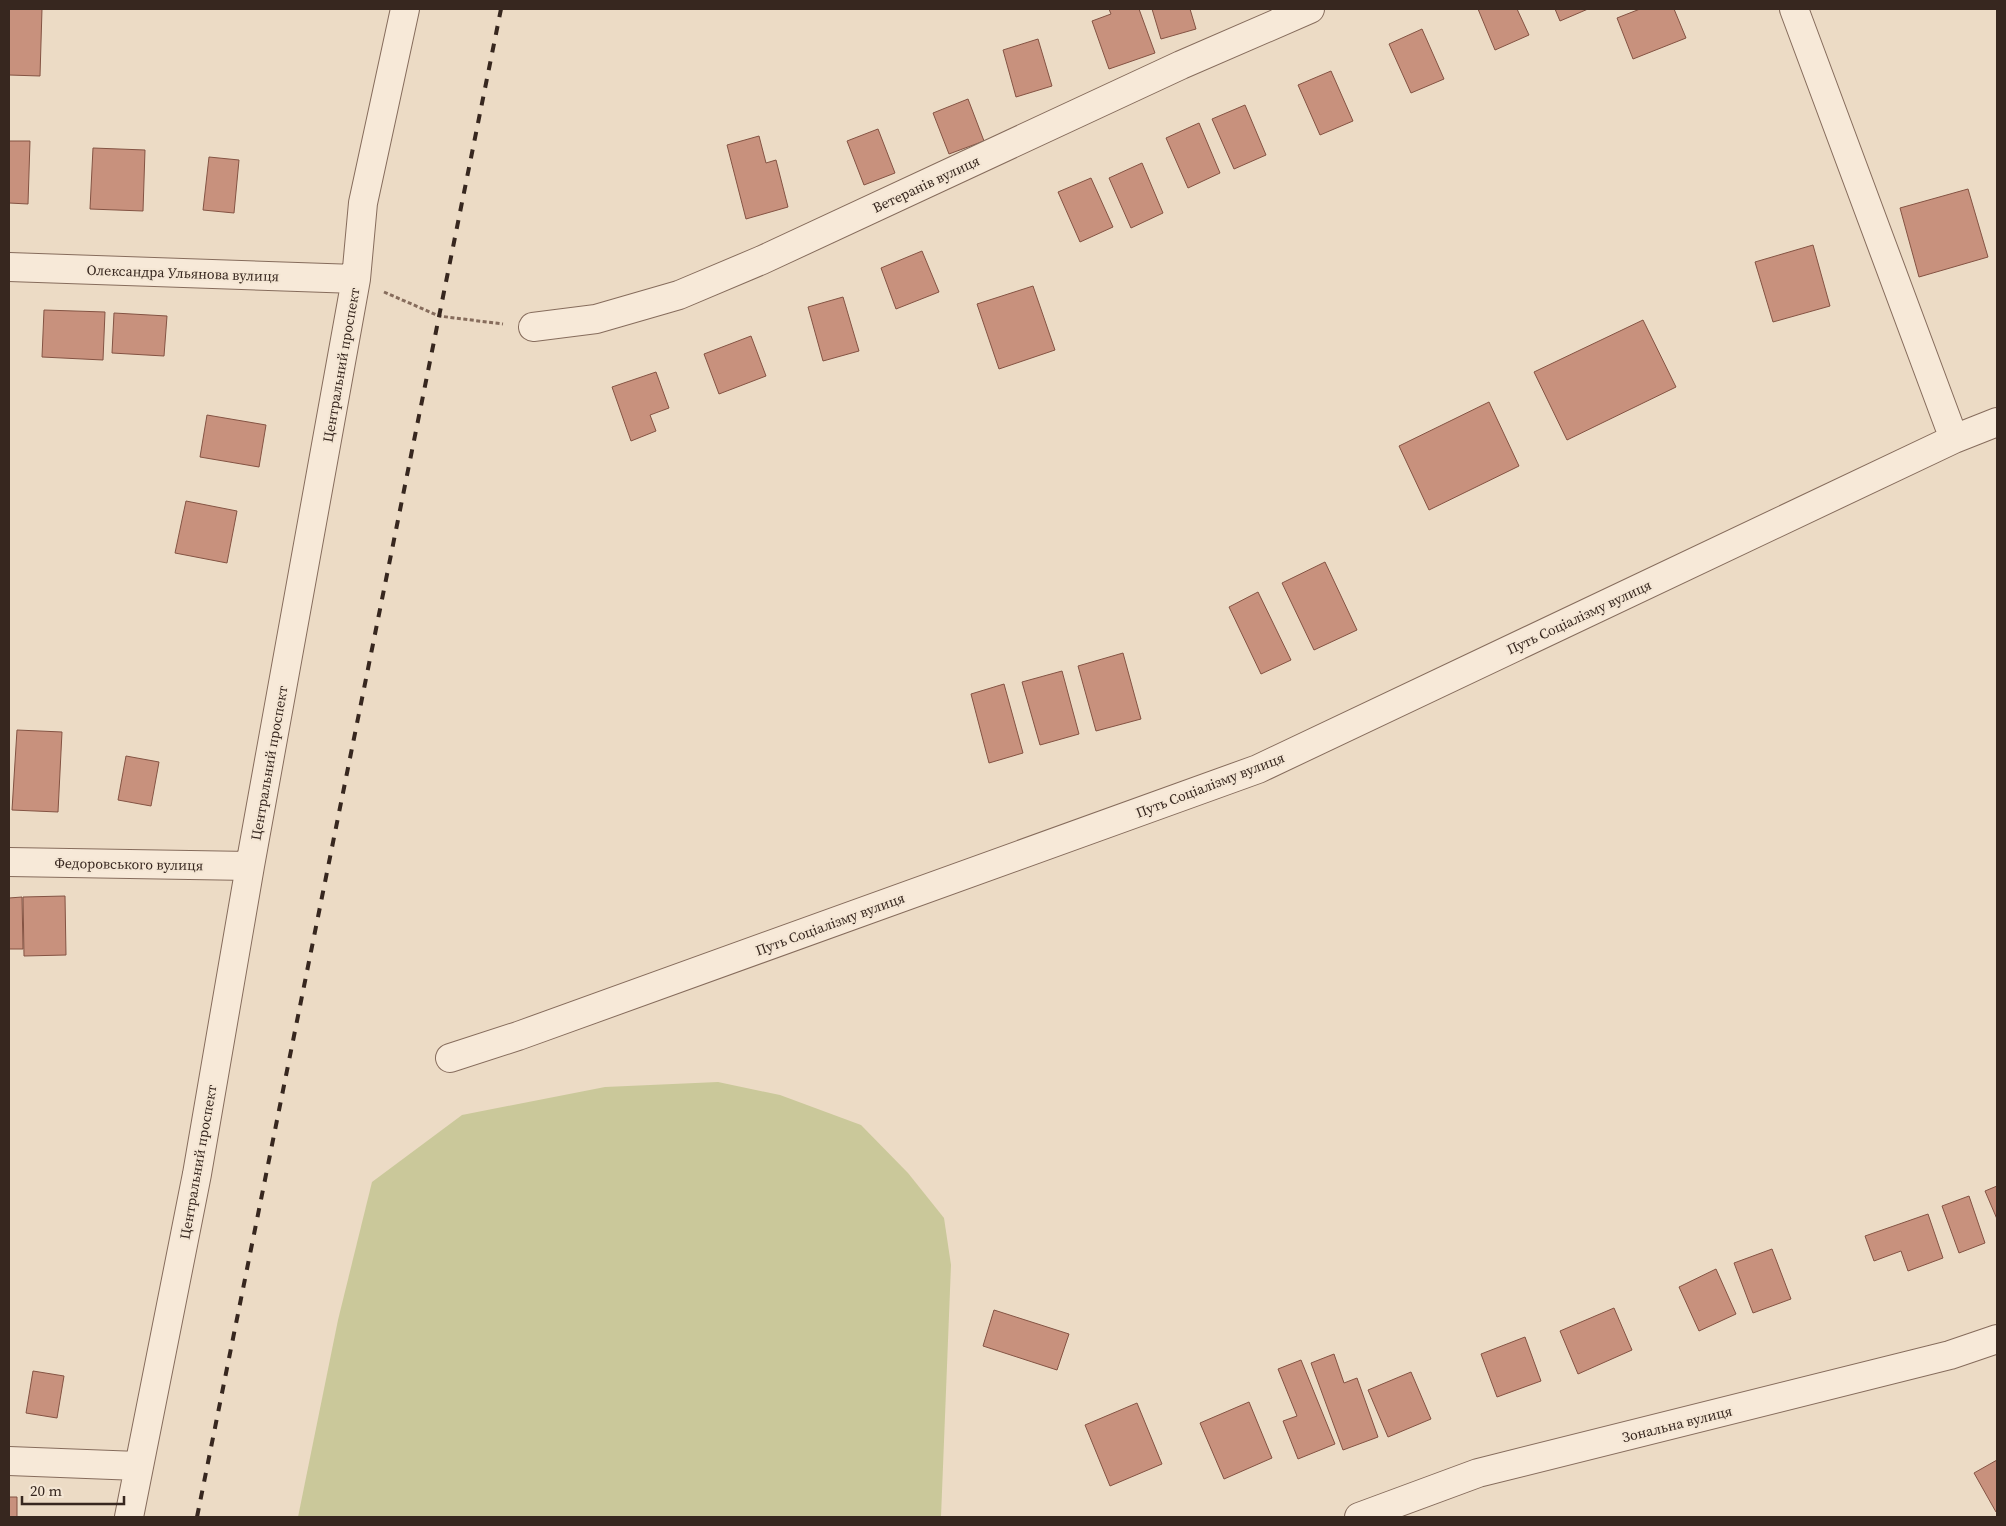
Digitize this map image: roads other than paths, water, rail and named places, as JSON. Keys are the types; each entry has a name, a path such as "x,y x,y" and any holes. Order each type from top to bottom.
{"street":[{"name":"Центральний проспект","path":"129,1517 197,1174 250,866 356,279 363,204 405,9"},
{"name":"Ветеранів вулиця","path":"533,328 596,319 679,295 762,260 1181,64 1310,9"},
{"path":"1794,9 1954,440"},
{"name":"Олександра Ульянова вулиця","path":"9,267 356,279"},
{"name":"Путь Соціалізму вулиця","path":"450,1058 518,1036 1258,769 1954,440 1997,422"},
{"name":"Федоровського вулиця","path":"9,862 250,866"},
{"name":"Зональна вулиця","path":"1359,1517 1478,1473 1950,1355 1997,1339"},
{"path":"9,1461 138,1466"}],"railway":[{"path":"197,1517 501,9"}]}
